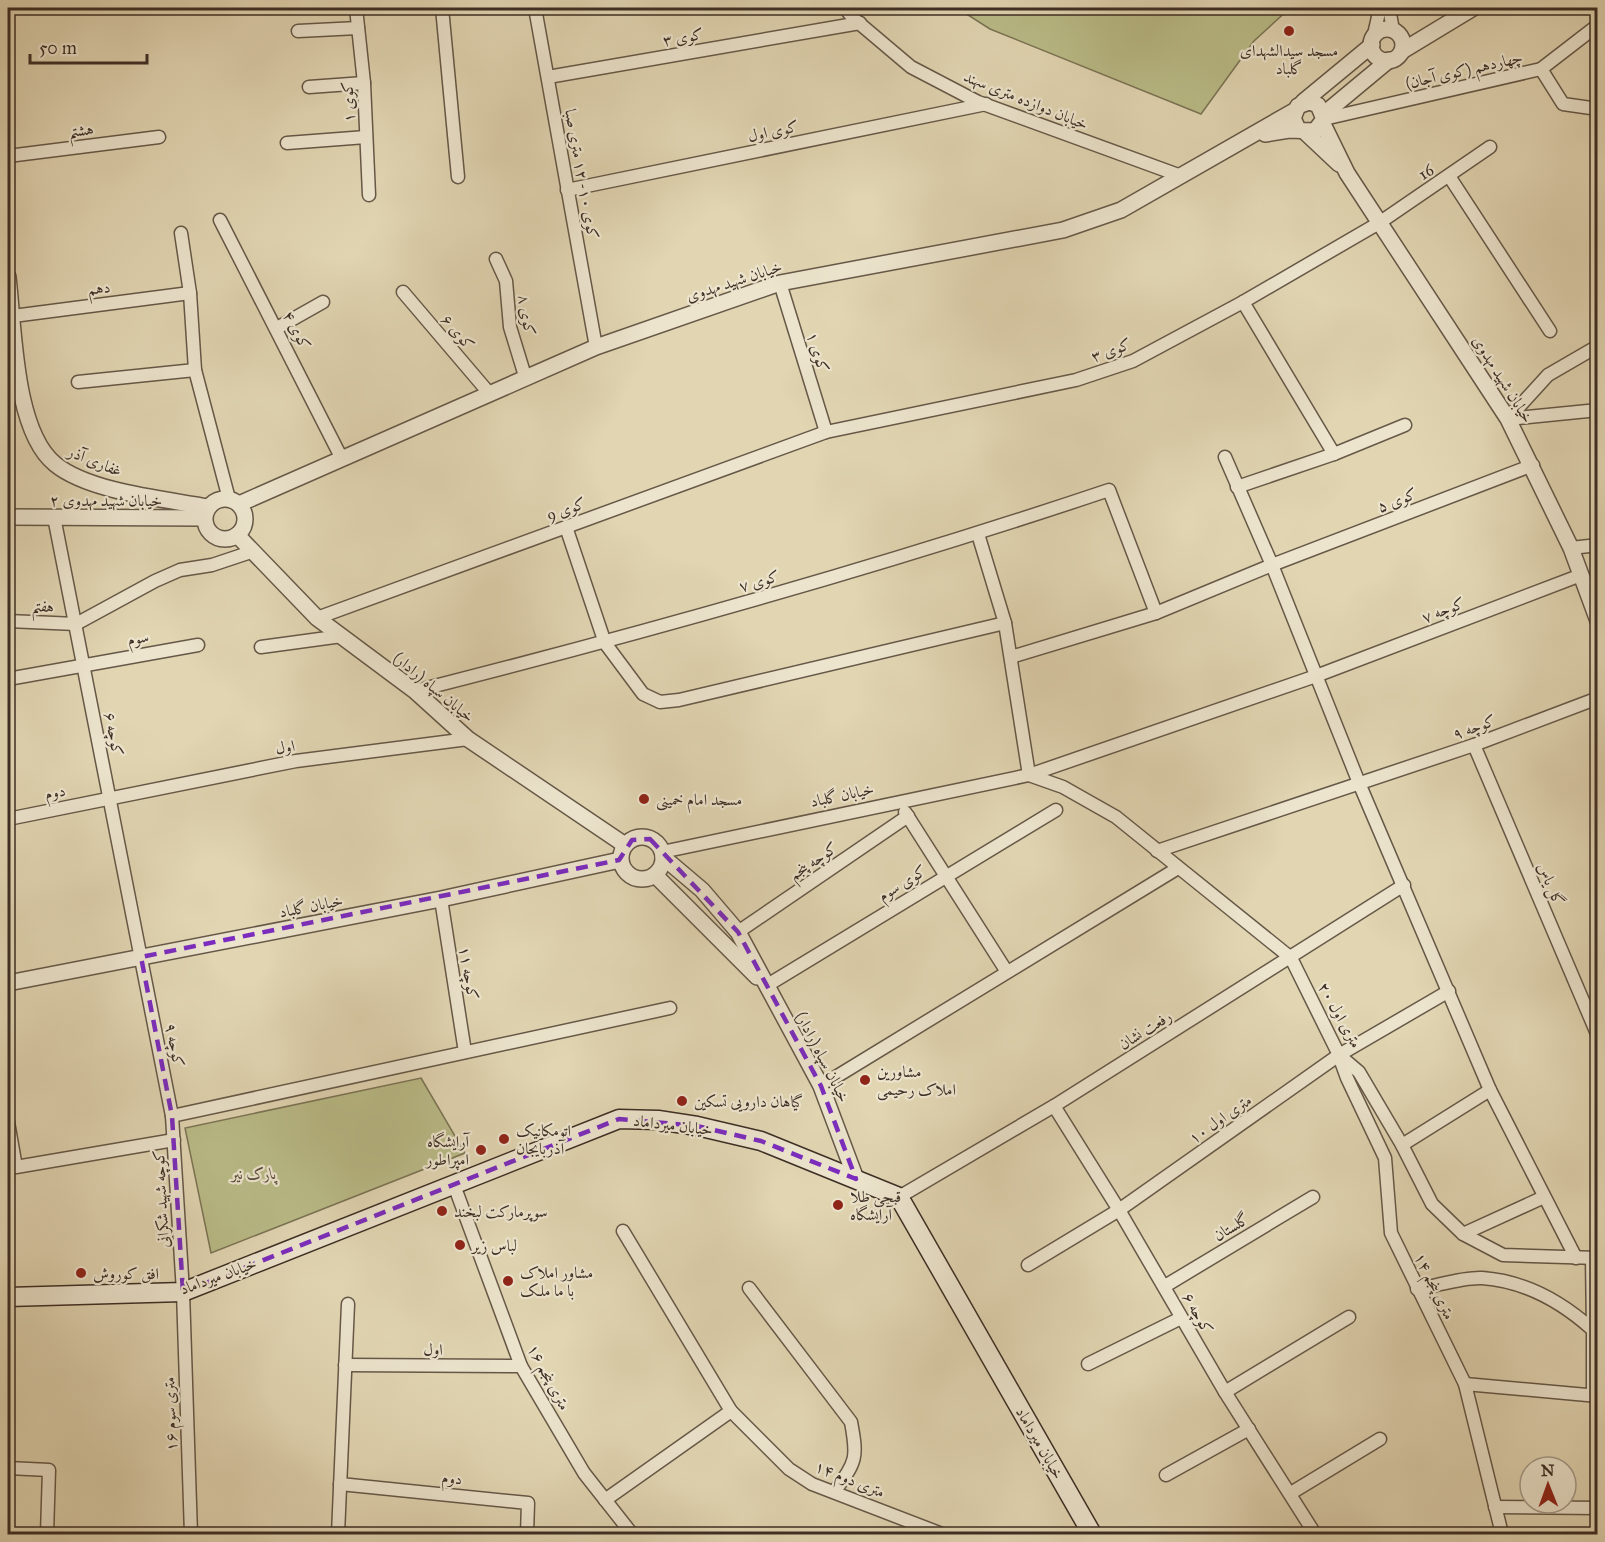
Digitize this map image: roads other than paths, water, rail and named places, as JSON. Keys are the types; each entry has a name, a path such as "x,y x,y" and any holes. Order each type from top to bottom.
{"main road":[{"name":"خیابان میرداماد","path":"8,1297 183,1292 619,1119 658,1120 698,1126 761,1141 899,1197 1092,1534"}],"street":[{"name":"کوی ۱","path":"356,8 364,83 369,195"},
{"path":"442,8 458,177"},
{"name":"کوی ۱۰- ۱۲ متری صبا","path":"535,8 596,346"},
{"name":"خیابان دوازده متری سهند","path":"845,8 911,67 986,104 1181,176"},
{"path":"1380,8 1372,42 1377,57 1395,56"},
{"path":"1389,8 1395,31 1403,41 1395,56"},
{"path":"1324,119 1314,102 1298,107 1294,124 1302,131 1315,131 1324,119 1395,56 1473,8"},
{"path":"1372,42 1382,30 1420,29 1458,17"},
{"name":"کوی ۳","path":"548,77 860,23"},
{"name":"چهاردهم (کوی آجان)","path":"1324,119 1540,69 1598,25"},
{"path":"298,31 358,28"},
{"name":"خیابان شهید مهدوی","path":"234,502 596,346 780,283 1063,230 1121,210 1253,137 1298,107 1372,42"},
{"path":"1540,69 1563,104 1598,109"},
{"path":"309,87 364,83"},
{"name":"کوی اول","path":"567,190 986,104"},
{"name":"خیابان شهید مهدوی","path":"1324,119 1347,173 1508,419 1533,465 1571,548 1598,621"},
{"name":"خیابان شهید مهدوی","path":"1253,137 1302,131 1347,173"},
{"name":"هشتم","path":"8,156 159,137"},
{"path":"286,143 366,137"},
{"name":"16","path":"1379,223 1490,147"},
{"path":"1449,176 1550,331"},
{"name":"کوی ۴","path":"220,220 341,457"},
{"name":"کوی ۳","path":"826,432 1076,380 1133,362 1243,302 1379,223"},
{"path":"181,233 190,293 195,370 234,502 243,510 244,524 237,535 225,539 213,535 208,530 206,512 217,500 234,502"},
{"name":"کوی ۸","path":"496,259 506,281 510,327 525,376"},
{"name":"غفاری آذر","path":"8,277 21,395 36,441 55,464 89,482 206,512"},
{"name":"کوی ۱","path":"780,283 826,432"},
{"name":"کوی ۶","path":"403,292 489,393"},
{"name":"دهم","path":"13,316 190,293"},
{"path":"277,328 324,302"},
{"path":"1243,302 1334,454"},
{"path":"1508,419 1548,375 1598,346"},
{"path":"78,382 195,370"},
{"path":"1508,419 1598,410"},
{"path":"1237,487 1334,454 1405,424"},
{"name":"کوی 9","path":"317,618 826,432"},
{"path":"1225,457 1272,565 1359,783 1490,1090 1576,1258"},
{"name":"کوی ۵","path":"1011,657 1156,613 1272,565 1533,465"},
{"name":"کوی ۷","path":"415,691 605,643 978,534 1108,490 1156,613"},
{"name":"خیابان شهید مهدوی ۲","path":"8,517 54,518 206,512"},
{"name":"کوچه ۶","path":"54,518 141,957"},
{"path":"566,527 605,643 643,694 660,702 679,700 1005,623"},
{"path":"978,534 1005,623 1029,775"},
{"name":"خیابان سپاه (رادار)","path":"237,535 317,618 415,691 468,739 623,853"},
{"path":"1571,548 1598,545"},
{"path":"76,624 180,570 212,565 251,552"},
{"name":"کوچه ۷","path":"1029,775 1316,676 1581,575"},
{"name":"هفتم","path":"8,621 76,624"},
{"path":"261,646 342,636"},
{"name":"سوم","path":"8,679 198,645"},
{"name":"کوچه ۹","path":"1157,851 1474,745 1598,698"},
{"name":"اول","path":"109,798 296,761 468,739"},
{"name":"گل یاس","path":"1474,745 1598,1036"},
{"name":"خیابان گلباد","path":"663,855 897,801 1029,775"},
{"name":"۲۰ متری اول","path":"1029,775 1063,787 1116,817 1291,958 1339,1055 1359,1072 1402,1145 1432,1204 1463,1233 1503,1255 1595,1258"},
{"name":"دوم","path":"8,819 109,798"},
{"path":"897,801 1006,972"},
{"name":"کوی سوم","path":"766,986 945,875 1056,810"},
{"name":"کوچه پنجم","path":"738,932 908,816"},
{"path":"641,837 650,839 663,855 661,868 655,875 638,879 623,869 623,853 641,837"},
{"name":"خیابان گلباد","path":"8,983 441,899 623,853"},
{"name":"خیابان سپاه (رادار)","path":"663,855 702,890 738,932 821,1086 856,1179"},
{"path":"821,1086 1178,868"},
{"name":"خیابان سپاه (رادار)","path":"655,875 766,986"},
{"name":"رفعت نشان","path":"899,1197 1054,1106 1404,885"},
{"name":"کوچه ۱۱","path":"441,899 465,1053"},
{"name":"کوچه ۹","path":"141,957 172,1116 174,1140"},
{"name":"۱۰ متری اول","path":"1028,1265 1119,1210 1339,1055 1449,991"},
{"path":"172,1116 670,1008"},
{"name":"۱۴ متری پنجم","path":"1339,1055 1347,1078 1385,1158 1391,1233 1465,1383 1502,1534"},
{"path":"1402,1145 1490,1090"},
{"name":"کوچه ۶","path":"1054,1106 1165,1286 1181,1318 1225,1392 1291,1493 1311,1533"},
{"path":"8,1122 16,1167 174,1140"},
{"name":"کوچه شهید شکرانی","path":"174,1140 183,1292"},
{"name":"۱۶ متری پنجم","path":"454,1185 521,1366 584,1473 632,1534"},
{"name":"گلستان","path":"1165,1286 1313,1197"},
{"path":"1463,1233 1544,1197"},
{"name":"۱۴ متری دوم","path":"623,1231 731,1411 789,1469 812,1484 942,1534"},
{"path":"1465,1383 1595,1396 1595,1258"},
{"path":"1417,1289 1480,1278 1527,1287 1568,1308 1595,1330"},
{"path":"749,1288 851,1422 856,1445 855,1463 835,1491"},
{"name":"۱۶ متری سوم","path":"183,1292 191,1534"},
{"path":"338,1534 348,1304"},
{"path":"1225,1392 1349,1317"},
{"path":"1088,1364 1181,1318"},
{"name":"اول","path":"345,1365 521,1366"},
{"path":"605,1500 731,1411"},
{"path":"1166,1475 1249,1429"},
{"path":"1291,1493 1380,1439"},
{"path":"8,1468 49,1470 47,1534"},
{"name":"دوم","path":"340,1484 528,1503 527,1534"},
{"path":"1495,1507 1598,1508"}],"place":[{"name":"مسجد سیدالشهدای گلباد","path":"1289,31"},
{"name":"مسجد امام خمینی","path":"644,799"},
{"name":"مشاورین املاک رحیمی","path":"865,1080"},
{"name":"گیاهان دارویی تسکین","path":"682,1101"},
{"name":"اتومکانیک آذربایجان","path":"504,1139"},
{"name":"آرایشگاه امپراطور","path":"481,1150"},
{"name":"قیچی طلا آرایشگاه","path":"838,1205"},
{"name":"سوپرمارکت لبخند","path":"442,1211"},
{"name":"لباس زیر","path":"460,1245"},
{"name":"افق کوروش","path":"81,1273"},
{"name":"مشاور املاک با ما ملک","path":"508,1281"}],"park label":[{"name":"پارک نیر","path":"254,1173"}]}
